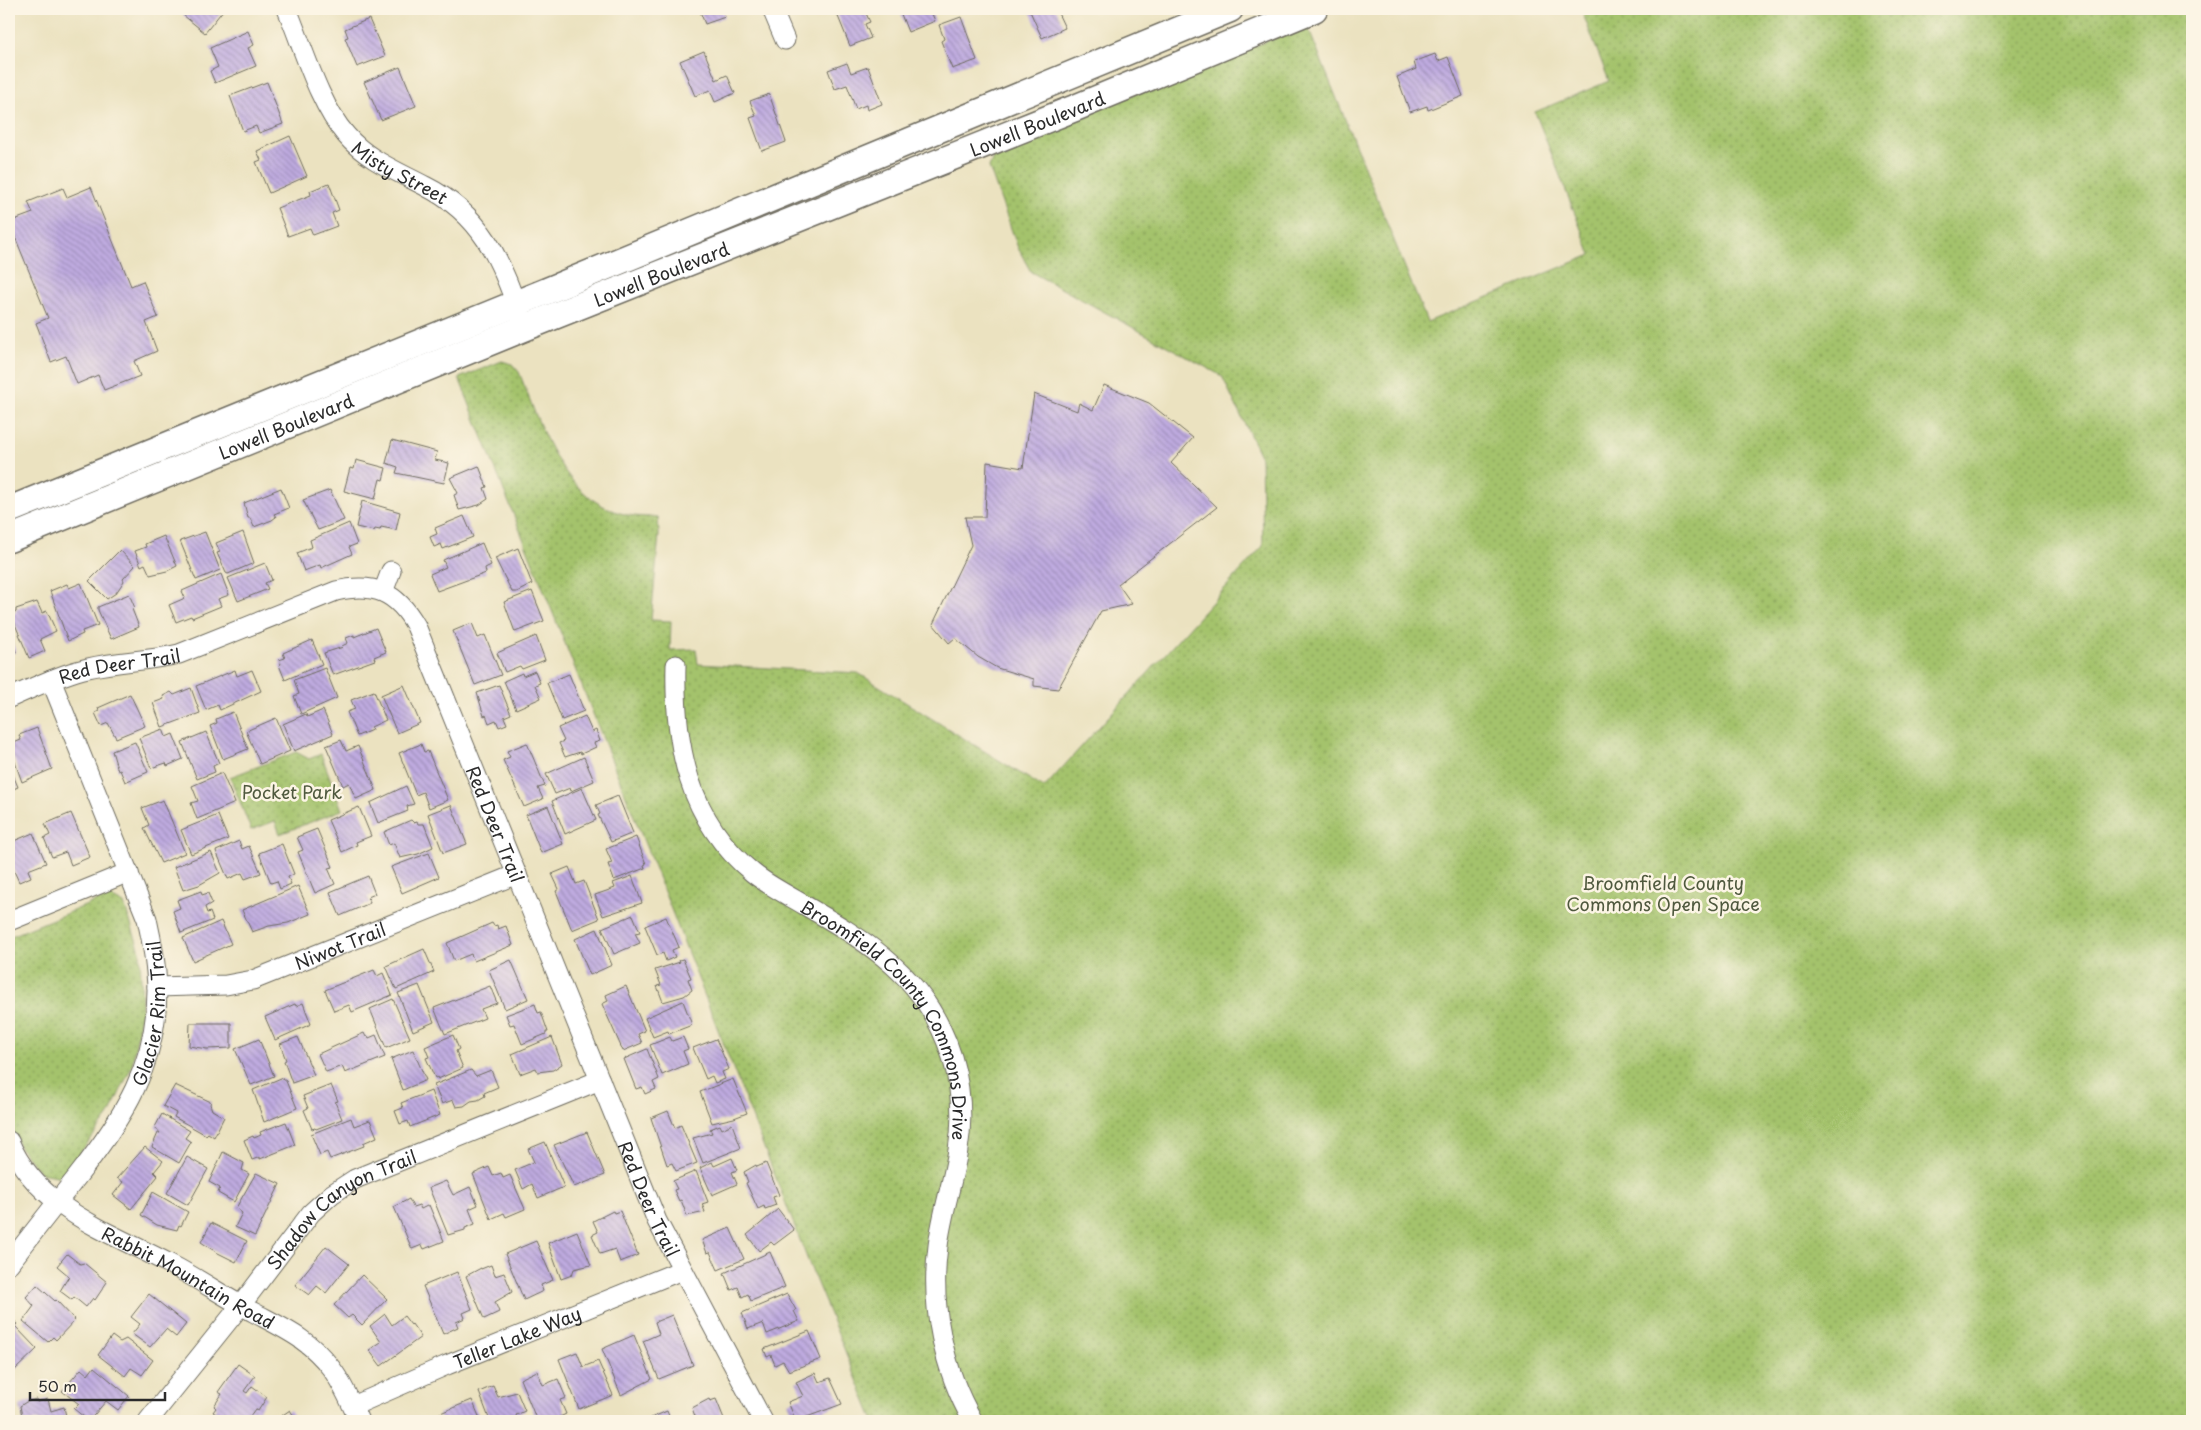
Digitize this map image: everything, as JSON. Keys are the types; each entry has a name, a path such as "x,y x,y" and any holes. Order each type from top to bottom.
{"main road":[{"name":"Lowell Boulevard","path":"9,510 1230,9"},
{"name":"Lowell Boulevard","path":"9,539 524,328 1314,9"},
{"path":"971,149 967,141 968,131 975,125 1046,94 1082,70"}],"street":[{"name":"Misty Street","path":"287,9 325,101 334,119 346,136 360,150 377,162 394,172 426,186 465,212 479,228 502,266 524,328"},
{"path":"772,9 785,40"},
{"path":"383,592 392,571"},
{"name":"Red Deer Trail","path":"9,698 51,680 88,668 179,654 336,591 351,588 367,588 396,598 408,611 416,626 657,1222 763,1421"},
{"name":"Broomfield County Commons Drive","path":"676,665 675,708 682,753 694,794 715,832 738,860 754,874 855,935 896,967 926,1002 948,1047 957,1075 961,1110 957,1156 938,1245 936,1286 940,1326 947,1360 958,1390 973,1421"},
{"name":"Glacier Rim Trail","path":"9,1264 108,1136 127,1107 150,1047 155,1018 157,987 154,952 147,919 51,680"},
{"path":"9,921 129,872"},
{"name":"Niwot Trail","path":"157,987 226,985 253,980 516,874"},
{"name":"Shadow Canyon Trail","path":"148,1421 241,1305 311,1213 340,1189 355,1180 600,1080"},
{"name":"Rabbit Mountain Road","path":"9,1141 24,1169 42,1190 56,1203 78,1218 172,1265 241,1305 290,1330 331,1368 356,1414"},
{"name":"Teller Lake Way","path":"356,1414 447,1365 682,1270"}],"green space":[{"name":"Broomfield County Commons Open Space","path":"1581,9 2192,9 2192,1421 874,1421 814,1276 669,904 459,378 502,361 512,364 519,372 546,438 570,478 586,494 605,507 632,516 658,517 659,535 651,620 671,621 670,650 696,649 698,664 858,673 1044,788 1263,546 1261,458 1222,376 1031,272 1018,248 989,167 996,150 1307,25 1427,322 1591,255 1535,112 1609,81"},
{"name":"Pocket Park","path":"296,752 309,759 321,754 342,810 280,834 275,821 251,830 230,777"},
{"path":"109,896 124,904 140,951 142,1009 132,1066 109,1115 62,1177 40,1173 19,1146 9,1119 9,937"}],"building":[{"path":"183,9 224,9 205,33 183,15 186,11"},
{"path":"699,9 722,9 725,17 705,24"},
{"path":"835,9 864,9 870,22 865,24 871,38 850,46"},
{"path":"899,9 930,9 935,21 908,32"},
{"path":"1029,9 1056,9 1065,28 1042,38"},
{"path":"961,17 977,60 952,69 941,41 944,39 939,25"},
{"path":"369,19 385,56 357,67 345,38 348,37 345,29"},
{"path":"248,31 254,45 248,48 256,66 215,83 210,71 218,67 210,48"},
{"path":"704,51 716,80 727,75 735,93 715,102 710,90 695,96 680,61"},
{"path":"1435,54 1438,61 1448,57 1463,96 1428,110 1427,106 1410,112 1397,77 1416,69 1414,62"},
{"path":"847,63 851,73 868,67 882,104 867,110 866,105 856,109 847,85 835,89 828,70"},
{"path":"400,67 416,106 381,120 364,82"},
{"path":"267,82 283,124 259,133 256,126 243,131 230,96"},
{"path":"769,94 786,142 762,151 750,118 756,116 750,101"},
{"path":"290,136 307,176 269,193 256,162 261,160 257,151"},
{"path":"329,183 339,210 332,213 337,226 313,235 310,228 288,236 277,208 311,195 310,191"},
{"path":"91,187 131,286 143,281 158,317 146,322 157,351 134,361 140,376 104,390 98,375 77,384 66,356 51,362 36,323 48,318 9,222 33,213 28,202 63,188 67,197"},
{"path":"1104,385 1149,403 1193,438 1171,463 1217,507 1118,584 1132,604 1101,611 1058,689 1034,686 1034,679 997,668 978,657 955,638 949,643 933,624 971,545 965,517 985,517 987,462 1023,468 1034,394 1077,411 1079,403 1093,410"},
{"path":"392,440 437,452 435,460 449,463 444,483 396,473 398,467 386,463"},
{"path":"356,460 386,468 383,480 380,479 375,499 344,491 350,468 354,469"},
{"path":"479,466 487,487 484,488 488,499 479,505 459,510 454,495 458,493 450,478"},
{"path":"281,488 289,508 274,514 276,517 272,520 254,527 250,518 248,518 244,503"},
{"path":"330,490 344,520 318,530 303,500"},
{"path":"362,501 400,512 396,530 381,527 380,530 375,529 374,531 356,527"},
{"path":"464,516 473,537 443,549 441,544 434,547 430,537 437,534 435,528"},
{"path":"349,523 357,544 349,547 352,554 321,568 320,565 304,571 297,553 312,547 310,540"},
{"path":"205,532 220,570 196,580 180,541"},
{"path":"243,532 254,563 228,574 217,553 220,552 216,543"},
{"path":"164,536 177,566 167,571 150,575 145,564 141,566 135,551 146,547 145,544"},
{"path":"482,543 491,565 485,568 486,573 437,591 430,574 446,567 443,560"},
{"path":"518,548 532,584 517,592 512,592 495,558"},
{"path":"120,550 135,566 123,579 124,581 116,593 107,599 89,581"},
{"path":"265,563 272,580 265,583 268,589 238,601 228,578"},
{"path":"221,574 229,595 218,599 221,606 192,618 191,616 176,622 169,605 185,598 182,591"},
{"path":"81,583 98,625 82,631 83,634 68,641 50,591 67,584 69,588"},
{"path":"532,591 544,621 515,632 504,602"},
{"path":"129,594 135,608 132,609 139,627 111,639 98,607"},
{"path":"37,602 42,613 47,611 56,631 40,639 45,651 29,658 12,614 16,612 16,609"},
{"path":"472,623 478,638 485,635 501,675 475,685 453,631"},
{"path":"376,628 386,652 374,657 375,660 333,675 324,653 343,647 348,643 346,638 354,635 354,637"},
{"path":"9,634 16,652 9,655"},
{"path":"536,636 545,660 522,669 520,666 505,672 497,653"},
{"path":"312,640 322,664 285,680 279,665 281,664 279,660 285,658 283,653"},
{"path":"325,668 337,698 301,714 294,696 299,694 294,680"},
{"path":"235,670 237,676 252,670 261,691 220,710 218,705 206,710 196,686"},
{"path":"535,671 540,683 535,685 541,698 516,709 504,681 522,673 523,676"},
{"path":"569,674 584,711 562,720 547,683"},
{"path":"404,685 420,723 397,733 381,695"},
{"path":"499,685 511,714 504,717 507,724 499,727 496,720 489,723 486,715 484,716 477,693"},
{"path":"191,688 200,713 162,727 153,703 164,699 163,696 171,692 174,695"},
{"path":"374,691 386,720 371,727 372,730 357,736 347,712 355,709 351,700"},
{"path":"130,694 145,726 116,738 108,723 101,726 95,713 99,711 98,708"},
{"path":"323,710 333,734 294,751 283,724 306,714 307,717"},
{"path":"233,712 248,749 223,759 210,726 217,723 216,719"},
{"path":"585,716 592,732 596,730 600,741 594,743 596,747 581,754 580,752 565,757 559,743 564,741 558,728"},
{"path":"276,718 290,751 260,764 246,731"},
{"path":"37,728 52,769 22,782 9,745 21,740 19,735"},
{"path":"163,729 166,737 173,734 183,759 167,766 166,763 151,768 139,738"},
{"path":"206,732 219,763 213,766 215,772 197,779 182,742"},
{"path":"341,740 346,751 358,746 376,790 356,799 349,783 343,786 326,746"},
{"path":"135,742 148,772 125,782 120,770 118,771 112,751"},
{"path":"527,743 545,786 538,788 543,799 524,807 503,760 510,757 507,751"},
{"path":"421,744 424,752 428,751 448,800 429,808 423,792 416,795 399,753"},
{"path":"584,757 594,781 571,791 570,788 555,794 546,774"},
{"path":"9,765 18,787 9,791"},
{"path":"222,773 235,803 197,819 191,803 198,801 192,786"},
{"path":"406,786 414,804 407,806 408,811 378,823 370,803"},
{"path":"582,788 596,820 565,834 552,801"},
{"path":"618,796 633,833 611,842 598,815 600,814 596,805"},
{"path":"163,800 185,853 161,863 144,828 149,825 142,808"},
{"path":"451,805 467,844 443,853 428,814"},
{"path":"548,806 563,844 541,853 526,815"},
{"path":"359,807 371,836 356,842 357,845 342,852 328,820"},
{"path":"71,813 90,857 71,865 66,852 52,857 44,838 50,835 45,824"},
{"path":"218,815 228,839 191,854 181,830"},
{"path":"411,820 414,823 424,824 433,847 418,854 400,858 394,843 389,845 384,832"},
{"path":"317,829 333,867 328,868 335,884 315,893 298,852 303,850 297,837"},
{"path":"33,833 46,863 28,870 31,877 19,882 9,860 9,843"},
{"path":"636,837 646,864 644,865 645,868 614,880 608,864 612,863 606,849"},
{"path":"239,841 242,849 249,846 261,873 245,879 242,873 228,879 216,851"},
{"path":"282,844 294,874 288,877 291,884 280,889 277,881 271,883 259,853"},
{"path":"211,852 220,873 199,885 183,890 174,867"},
{"path":"429,853 439,877 402,893 391,867"},
{"path":"569,867 576,884 584,881 599,919 572,930 556,891 559,889 552,874"},
{"path":"368,876 375,894 368,897 370,903 340,916 330,892"},
{"path":"632,876 642,903 603,916 595,895 615,888 613,883"},
{"path":"298,886 310,914 288,923 269,926 252,932 242,910"},
{"path":"201,891 202,895 208,893 212,903 205,907 207,913 210,912 213,920 181,933 173,911 180,908 177,900"},
{"path":"633,915 640,932 635,933 640,943 614,954 602,928"},
{"path":"666,917 679,947 672,950 675,957 666,961 663,953 657,955 645,926"},
{"path":"221,921 231,944 193,961 183,938"},
{"path":"492,923 494,926 497,925 498,929 506,926 513,945 474,961 471,954 454,961 447,943"},
{"path":"597,929 612,965 590,975 575,939"},
{"path":"424,949 434,972 396,989 386,966"},
{"path":"683,959 691,978 688,979 692,990 684,996 663,1002 657,986 661,985 655,970 680,962 679,960"},
{"path":"511,960 528,999 505,1009 489,970"},
{"path":"374,970 377,976 383,973 392,995 352,1012 349,1005 334,1011 325,990"},
{"path":"419,985 434,1022 413,1031 398,993"},
{"path":"490,986 497,1003 481,1009 485,1018 445,1034 434,1008"},
{"path":"626,986 645,1031 638,1034 642,1043 623,1051 602,1004 608,1001 606,995"},
{"path":"393,999 410,1038 386,1048 370,1009"},
{"path":"683,1001 692,1025 669,1034 668,1031 653,1037 645,1018"},
{"path":"303,1003 311,1024 275,1040 265,1017 295,1004 296,1006"},
{"path":"535,1004 538,1013 541,1012 548,1032 522,1044 514,1024 510,1025 506,1015"},
{"path":"190,1023 231,1023 231,1048 207,1049 189,1046"},
{"path":"364,1033 369,1038 376,1035 385,1057 345,1073 342,1066 326,1072 318,1054"},
{"path":"453,1035 459,1049 456,1051 463,1068 438,1079 437,1077 435,1078 426,1058 429,1057 425,1047"},
{"path":"298,1037 314,1075 292,1083 280,1044"},
{"path":"552,1037 562,1064 553,1070 538,1072 536,1068 520,1074 512,1054"},
{"path":"670,1037 672,1041 683,1037 688,1049 683,1051 688,1064 662,1075 650,1045"},
{"path":"259,1039 274,1076 251,1085 235,1049"},
{"path":"716,1039 729,1069 722,1072 725,1079 715,1083 712,1076 706,1079 693,1048"},
{"path":"647,1049 659,1079 653,1082 656,1089 645,1094 642,1087 636,1089 624,1059"},
{"path":"413,1050 426,1080 403,1090 391,1059"},
{"path":"471,1070 476,1076 491,1070 498,1087 484,1093 485,1096 478,1100 471,1101 464,1106 456,1107 453,1100 442,1104 434,1085"},
{"path":"281,1078 286,1081 297,1108 264,1122 253,1090"},
{"path":"733,1079 747,1113 712,1123 700,1092"},
{"path":"175,1085 211,1102 212,1110 224,1117 214,1137 208,1133 206,1135 174,1117 176,1113 163,1106"},
{"path":"331,1085 338,1101 335,1102 342,1119 312,1129 304,1110 308,1108 303,1096"},
{"path":"431,1091 440,1115 410,1127 408,1121 400,1124 395,1111 403,1108 401,1103"},
{"path":"668,1111 675,1128 681,1125 697,1163 676,1171 672,1163 667,1165 651,1118"},
{"path":"162,1114 190,1131 185,1138 191,1142 179,1163 152,1147 158,1133 160,1133 155,1127"},
{"path":"351,1118 354,1126 370,1120 377,1137 363,1143 364,1146 330,1159 327,1152 320,1155 311,1134"},
{"path":"286,1122 295,1145 260,1159 260,1157 252,1160 244,1140 261,1135 260,1132"},
{"path":"732,1124 741,1148 703,1163 693,1138 712,1133 710,1129 720,1125 722,1129"},
{"path":"587,1132 605,1175 574,1187 554,1145"},
{"path":"545,1142 564,1187 538,1198 532,1184 523,1189 515,1170 534,1162 528,1149"},
{"path":"145,1147 163,1161 154,1172 158,1176 131,1209 113,1195 123,1182 117,1178"},
{"path":"223,1152 244,1163 242,1170 249,1174 234,1202 218,1193 220,1188 209,1182"},
{"path":"187,1157 208,1169 188,1205 167,1193"},
{"path":"732,1158 737,1170 732,1172 737,1184 712,1195 700,1168 712,1162 714,1166"},
{"path":"766,1163 779,1195 773,1197 776,1205 765,1209 764,1206 758,1209 746,1183 748,1182 744,1172 756,1165 757,1167"},
{"path":"489,1167 493,1176 501,1173 503,1178 510,1175 525,1209 506,1217 504,1213 491,1219 473,1174"},
{"path":"696,1171 708,1202 702,1204 705,1212 687,1216 681,1200 679,1201 674,1190 677,1189 673,1181"},
{"path":"256,1173 280,1184 255,1236 235,1227 242,1213 236,1208"},
{"path":"446,1181 453,1195 470,1187 478,1205 469,1209 475,1224 465,1228 465,1230 448,1235 429,1188"},
{"path":"153,1192 188,1212 177,1230 157,1225 141,1215"},
{"path":"409,1199 413,1207 419,1205 421,1209 429,1205 444,1241 424,1249 422,1245 412,1249 394,1207"},
{"path":"778,1209 794,1230 774,1245 771,1242 759,1251 747,1235"},
{"path":"613,1211 614,1213 620,1211 638,1255 620,1262 615,1249 600,1254 592,1235 598,1232 593,1221"},
{"path":"211,1223 247,1241 236,1262 201,1242"},
{"path":"730,1228 744,1259 718,1270 710,1252 707,1253 702,1240"},
{"path":"577,1231 591,1265 574,1269 572,1275 561,1279 548,1243"},
{"path":"536,1241 553,1280 541,1285 543,1291 524,1300 505,1254"},
{"path":"326,1246 349,1264 326,1293 317,1286 309,1295 295,1285"},
{"path":"770,1252 785,1287 751,1301 748,1294 742,1297 738,1287 731,1290 724,1273"},
{"path":"67,1254 80,1264 84,1263 107,1282 95,1300 93,1298 86,1307 74,1297 72,1300 60,1291 69,1276 57,1266"},
{"path":"491,1265 495,1276 504,1273 512,1292 495,1302 499,1312 484,1319 466,1276"},
{"path":"457,1272 472,1309 463,1313 465,1318 456,1322 458,1327 443,1334 423,1286"},
{"path":"362,1275 387,1299 362,1325 352,1315 348,1318 334,1305"},
{"path":"37,1285 56,1300 75,1320 56,1340 53,1337 48,1342 23,1321 34,1306 26,1297"},
{"path":"149,1294 186,1324 176,1337 166,1329 150,1347 132,1334 140,1324 131,1317"},
{"path":"787,1294 796,1310 794,1311 799,1321 767,1334 763,1323 748,1329 742,1313"},
{"path":"9,1314 17,1324 15,1326 37,1349 14,1371 9,1366"},
{"path":"385,1314 392,1325 404,1316 421,1337 381,1366 369,1350 381,1342 370,1326"},
{"path":"672,1315 693,1365 659,1379 643,1341 659,1334 655,1322"},
{"path":"809,1331 821,1359 789,1371 783,1361 775,1365 771,1355 767,1357 764,1349"},
{"path":"634,1335 652,1379 621,1395 602,1349"},
{"path":"112,1336 120,1342 126,1339 153,1360 142,1375 131,1368 125,1376 98,1355"},
{"path":"577,1352 583,1367 598,1361 613,1395 579,1409 559,1359"},
{"path":"238,1364 255,1376 244,1391 247,1393 252,1386 267,1397 258,1411 255,1409 247,1420 226,1421 213,1412 216,1408 214,1406 222,1394 218,1392"},
{"path":"94,1367 129,1396 118,1410 106,1401 89,1421 74,1409 79,1404 62,1391 81,1369 88,1375"},
{"path":"537,1371 543,1385 558,1379 566,1398 560,1400 566,1414 552,1421 537,1421 520,1379"},
{"path":"815,1373 819,1382 830,1378 842,1404 796,1421 788,1402 803,1396 796,1382"},
{"path":"493,1386 498,1397 517,1392 525,1411 516,1415 518,1421 490,1421 479,1392"},
{"path":"36,1399 37,1402 48,1399 51,1411 64,1407 67,1421 23,1421 20,1406"},
{"path":"709,1399 710,1401 716,1399 725,1421 690,1421 696,1419 692,1408"},
{"path":"472,1400 481,1421 442,1421 438,1414"},
{"path":"290,1410 297,1421 274,1421"},
{"path":"667,1411 671,1421 644,1421"}]}
